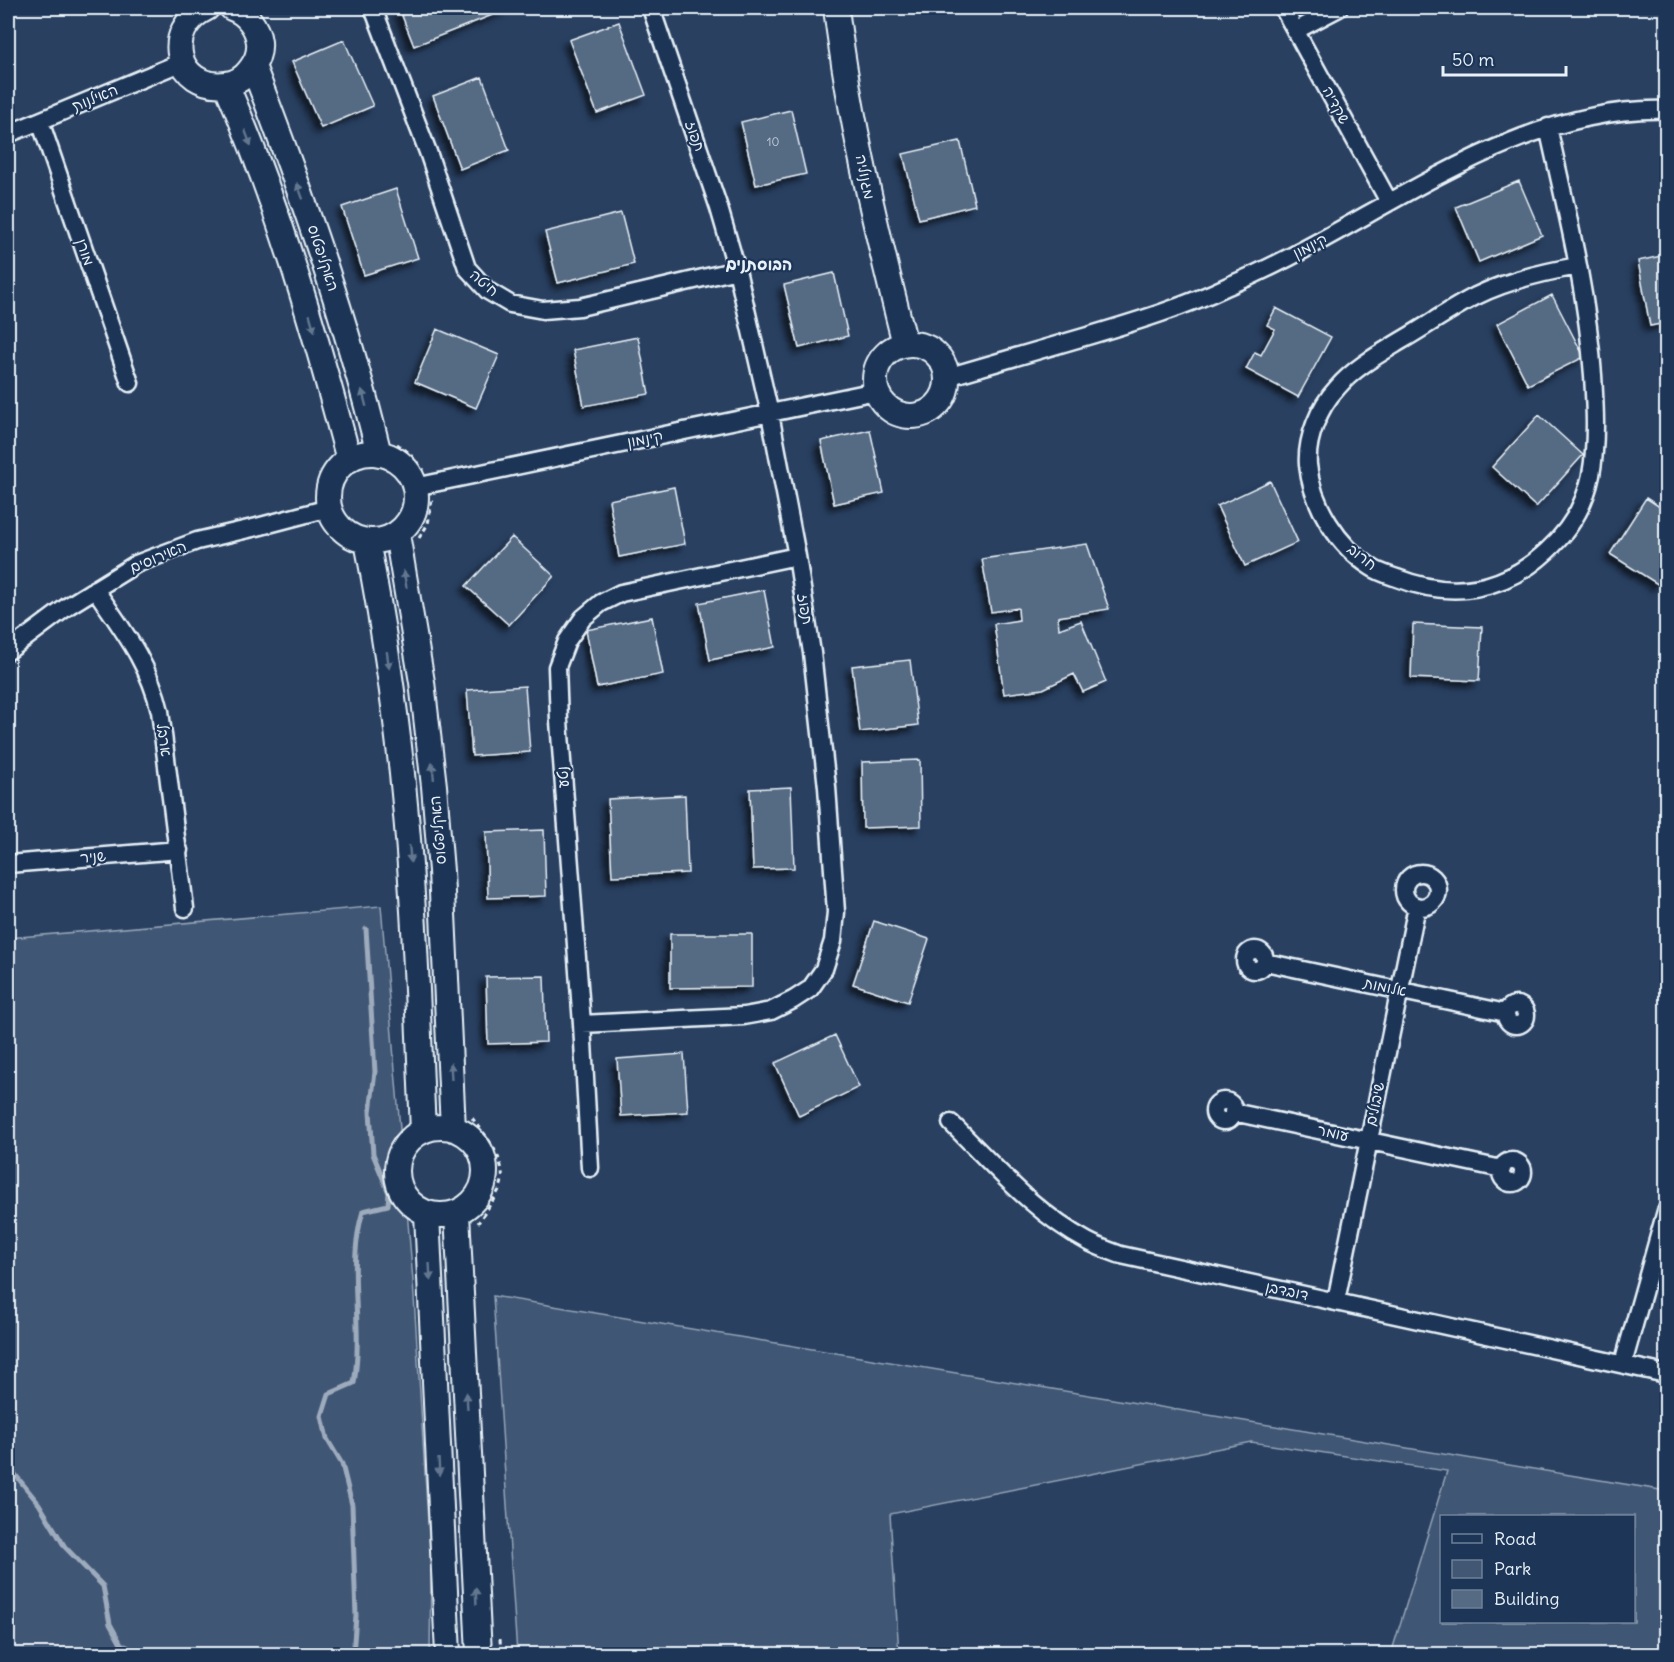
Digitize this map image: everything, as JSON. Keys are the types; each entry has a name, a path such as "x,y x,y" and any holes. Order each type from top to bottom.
{"main road":[{"path":"198,9 182,30 178,45 182,62 200,81 214,86 233,83 245,76 256,61 260,47 258,36 248,18 232,8"},
{"name":"מגנוליה","path":"836,8 842,53 870,201 905,344"},
{"name":"האקליפטוס","path":"253,66 306,206 328,272 379,454"},
{"name":"האקליפטוס","path":"226,84 288,247 316,336 349,460"},
{"path":"905,344 917,344 938,355 947,377 946,387 937,406 918,415 908,416 897,414 881,401 874,381 879,361 886,353 905,344"},
{"path":"373,453 379,454 399,462 410,473 417,495 415,511 411,520 397,534 386,539 367,541 355,538 342,530 335,522 329,508 328,495 335,473 349,460 373,453"},
{"name":"האקליפטוס","path":"397,534 422,682 435,786 453,1129"},
{"name":"האקליפטוס","path":"367,541 387,656 405,795 423,1131"},
{"path":"441,1127 453,1129 465,1134 479,1148 485,1162 483,1187 470,1205 457,1213 447,1216 427,1214 413,1207 401,1192 396,1177 398,1161 404,1147 417,1133 441,1127"},
{"path":"457,1213 479,1654"},
{"path":"427,1214 448,1654"}],"street":[{"name":"חיטה","path":"373,8 428,152 467,268 488,291 510,304 543,310 580,307 736,270"},
{"name":"תפוז","path":"582,1024 744,1016 771,1011 810,989 824,969 833,941 836,912 826,776 812,652 797,556 770,414 719,208 651,8"},
{"name":"שקדיה","path":"1283,8 1389,202"},
{"path":"1295,31 1340,8"},
{"name":"האילנות","path":"8,134 182,62"},
{"name":"קינמון","path":"947,377 1154,316 1227,287 1317,243 1419,185 1548,127 1643,109 1666,110"},
{"name":"מורן","path":"39,121 130,383"},
{"name":"חרוב","path":"1548,127 1578,266 1589,327 1596,420 1591,477 1577,516 1558,541 1532,566 1499,583 1472,590 1439,590 1411,584 1372,568 1349,549 1330,528 1316,494 1308,465 1311,440 1320,413 1336,388 1367,362 1477,295 1528,277 1578,266"},
{"name":"קינמון","path":"415,487 876,391"},
{"name":"האירוסים","path":"8,651 68,606 136,564 197,541 329,508"},
{"name":"נטע","path":"590,1168 556,667 567,641 583,618 601,603 621,593 797,556"},
{"name":"ארבל","path":"95,589 139,654 154,686 160,711 185,908"},
{"name":"שניר","path":"8,864 179,850"},
{"name":"שיבולים","path":"1336,1301 1417,906"},
{"name":"אלומות","path":"1265,962 1506,1013"},
{"name":"עומר","path":"1233,1112 1502,1169"},
{"name":"דובדבן","path":"951,1122 1022,1194 1057,1222 1087,1241 1121,1256 1666,1374"},
{"path":"1623,1364 1666,1211"}],"green space":[{"path":"381,906 413,1281 431,1570 430,1654 8,1654 8,938"},
{"path":"493,1296 1666,1491 1666,1654 1391,1654 1447,1471 1251,1442 890,1514 899,1654 517,1654"}],"building":[{"path":"399,8 510,8 414,46"},
{"path":"619,22 646,95 597,113 569,40"},
{"path":"344,40 373,106 321,128 292,62"},
{"path":"482,77 509,150 460,169 433,96"},
{"path":"791,110 806,174 756,185 741,122"},
{"path":"960,141 975,205 919,219 903,154"},
{"path":"1519,181 1542,235 1479,262 1456,207"},
{"path":"396,189 418,258 364,275 342,207"},
{"path":"621,213 634,264 558,283 545,232"},
{"path":"1666,255 1666,323 1650,326 1638,261"},
{"path":"834,273 848,336 799,348 784,285"},
{"path":"1552,295 1584,357 1528,385 1497,324"},
{"path":"1276,308 1331,337 1298,397 1246,369 1255,352 1261,355 1275,329 1267,325"},
{"path":"437,329 499,355 476,408 415,382"},
{"path":"638,337 649,394 584,406 573,350"},
{"path":"1539,415 1583,455 1536,507 1492,467"},
{"path":"870,430 884,493 834,504 821,441"},
{"path":"1270,481 1298,542 1245,566 1217,506"},
{"path":"674,487 685,544 619,557 609,500"},
{"path":"1646,498 1666,511 1666,574 1659,585 1610,554"},
{"path":"512,537 554,576 509,625 466,586"},
{"path":"1087,544 1109,609 1058,617 1059,629 1081,621 1106,682 1083,692 1074,674 1043,689 1004,694 994,624 1019,620 1018,608 991,612 982,559"},
{"path":"764,590 775,647 710,660 699,603"},
{"path":"652,617 663,674 597,687 586,630"},
{"path":"1413,624 1482,627 1479,681 1411,678"},
{"path":"910,660 918,725 860,732 852,666"},
{"path":"525,686 530,752 472,756 467,690"},
{"path":"920,760 921,826 863,828 862,762"},
{"path":"791,787 794,868 753,869 750,789"},
{"path":"685,795 688,873 612,876 608,799"},
{"path":"544,830 546,896 488,898 486,832"},
{"path":"874,921 929,939 908,1002 853,984"},
{"path":"670,934 752,934 752,987 670,988"},
{"path":"544,976 546,1042 488,1044 486,977"},
{"path":"835,1035 859,1087 799,1116 775,1063"},
{"path":"684,1054 688,1112 621,1116 617,1059"}],"waterway":[{"path":"353,1654 356,1616 352,1505 342,1464 327,1439 322,1416 329,1394 354,1383 357,1362 356,1253 363,1211 388,1205 389,1193 373,1154 370,1112 375,1072 366,929"},
{"path":"8,1445 9,1467 39,1504 65,1547 103,1586 110,1624 121,1644 141,1654"}],"district":[{"name":"הבוסתנים","path":"759,264"}]}
